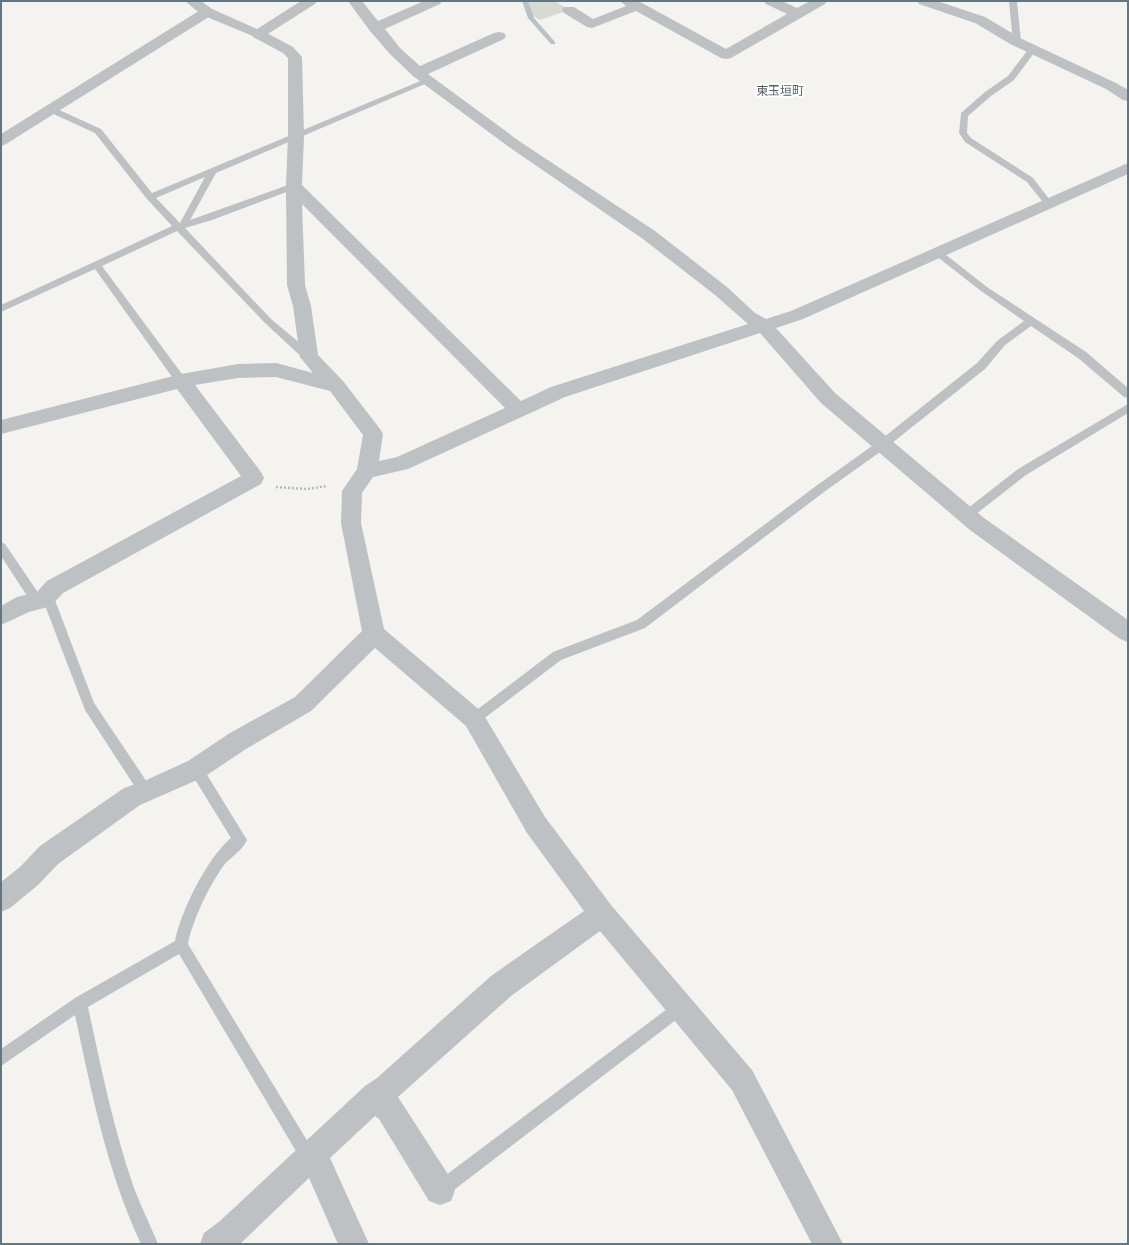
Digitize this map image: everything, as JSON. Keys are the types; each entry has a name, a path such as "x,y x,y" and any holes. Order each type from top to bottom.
{"street":[{"path":"192,1 208,12 258,34 288,50 295,57 296,136 294,186 296,285 302,306 309,357 336,386 373,434 367,471 352,491 351,523 374,634 474,719 536,825 602,914 742,1080 828,1244"},
{"path":"258,34 310,1"},
{"path":"355,1 394,51 423,77 514,144 649,235 721,291 749,317 764,326 828,398 967,515 1128,632"},
{"path":"375,28 435,1"},
{"path":"771,1 798,14"},
{"path":"569,10 592,24 632,4 726,55 820,1"},
{"path":"924,1 980,20 1017,42 1111,86 1128,97"},
{"path":"1,141 208,12"},
{"path":"423,77 499,36"},
{"path":"367,471 401,464 517,409 558,392 797,315 1128,168"},
{"path":"1113,175 1128,184"},
{"path":"294,186 517,409"},
{"path":"1,427 181,381 238,371 276,370 336,386"},
{"path":"1,616 25,604 42,598 55,587 254,478 181,381"},
{"path":"1,899 29,876 49,855 133,796 146,792 196,769 238,741 303,704 374,634"},
{"path":"215,1244 231,1232 375,1096 387,1088 501,986 602,914"},
{"path":"375,1096 389,1109 440,1190"},
{"path":"311,1155 354,1244"}],"lane":[{"path":"1013,1 1017,42"},
{"path":"1033,49 1011,78 988,94 964,115 963,133 968,140 1030,180 1048,204"},
{"path":"150,197 296,136 423,77"},
{"path":"52,110 98,131 150,197 180,226 268,321 309,357"},
{"path":"180,226 213,170"},
{"path":"1,309 180,226 215,216 294,186"},
{"path":"938,253 984,289 1032,320 1082,356 1128,394"},
{"path":"96,265 181,381"},
{"path":"474,719 557,656 640,624 820,488 883,444 981,366 1001,343 1032,320"},
{"path":"967,515 1022,472 1128,408"},
{"path":"1,547 42,598 89,706 146,792"},
{"path":"196,769 240,840 229,848 210,873 183,931 181,945 311,1155"},
{"path":"1,1058 80,1003 181,945"},
{"path":"80,1003 109,1139 138,1221 150,1244"},
{"path":"440,1190 680,1008"}],"path":[{"path":"254,478 277,487 307,489 337,484 367,471"}],"shaded area":[{"path":"526,1 555,1 569,10 540,20 533,16"}],"waterway":[{"path":"525,1 531,18 553,43"}],"district":[{"name":"東玉垣町","path":"780,91"}]}
